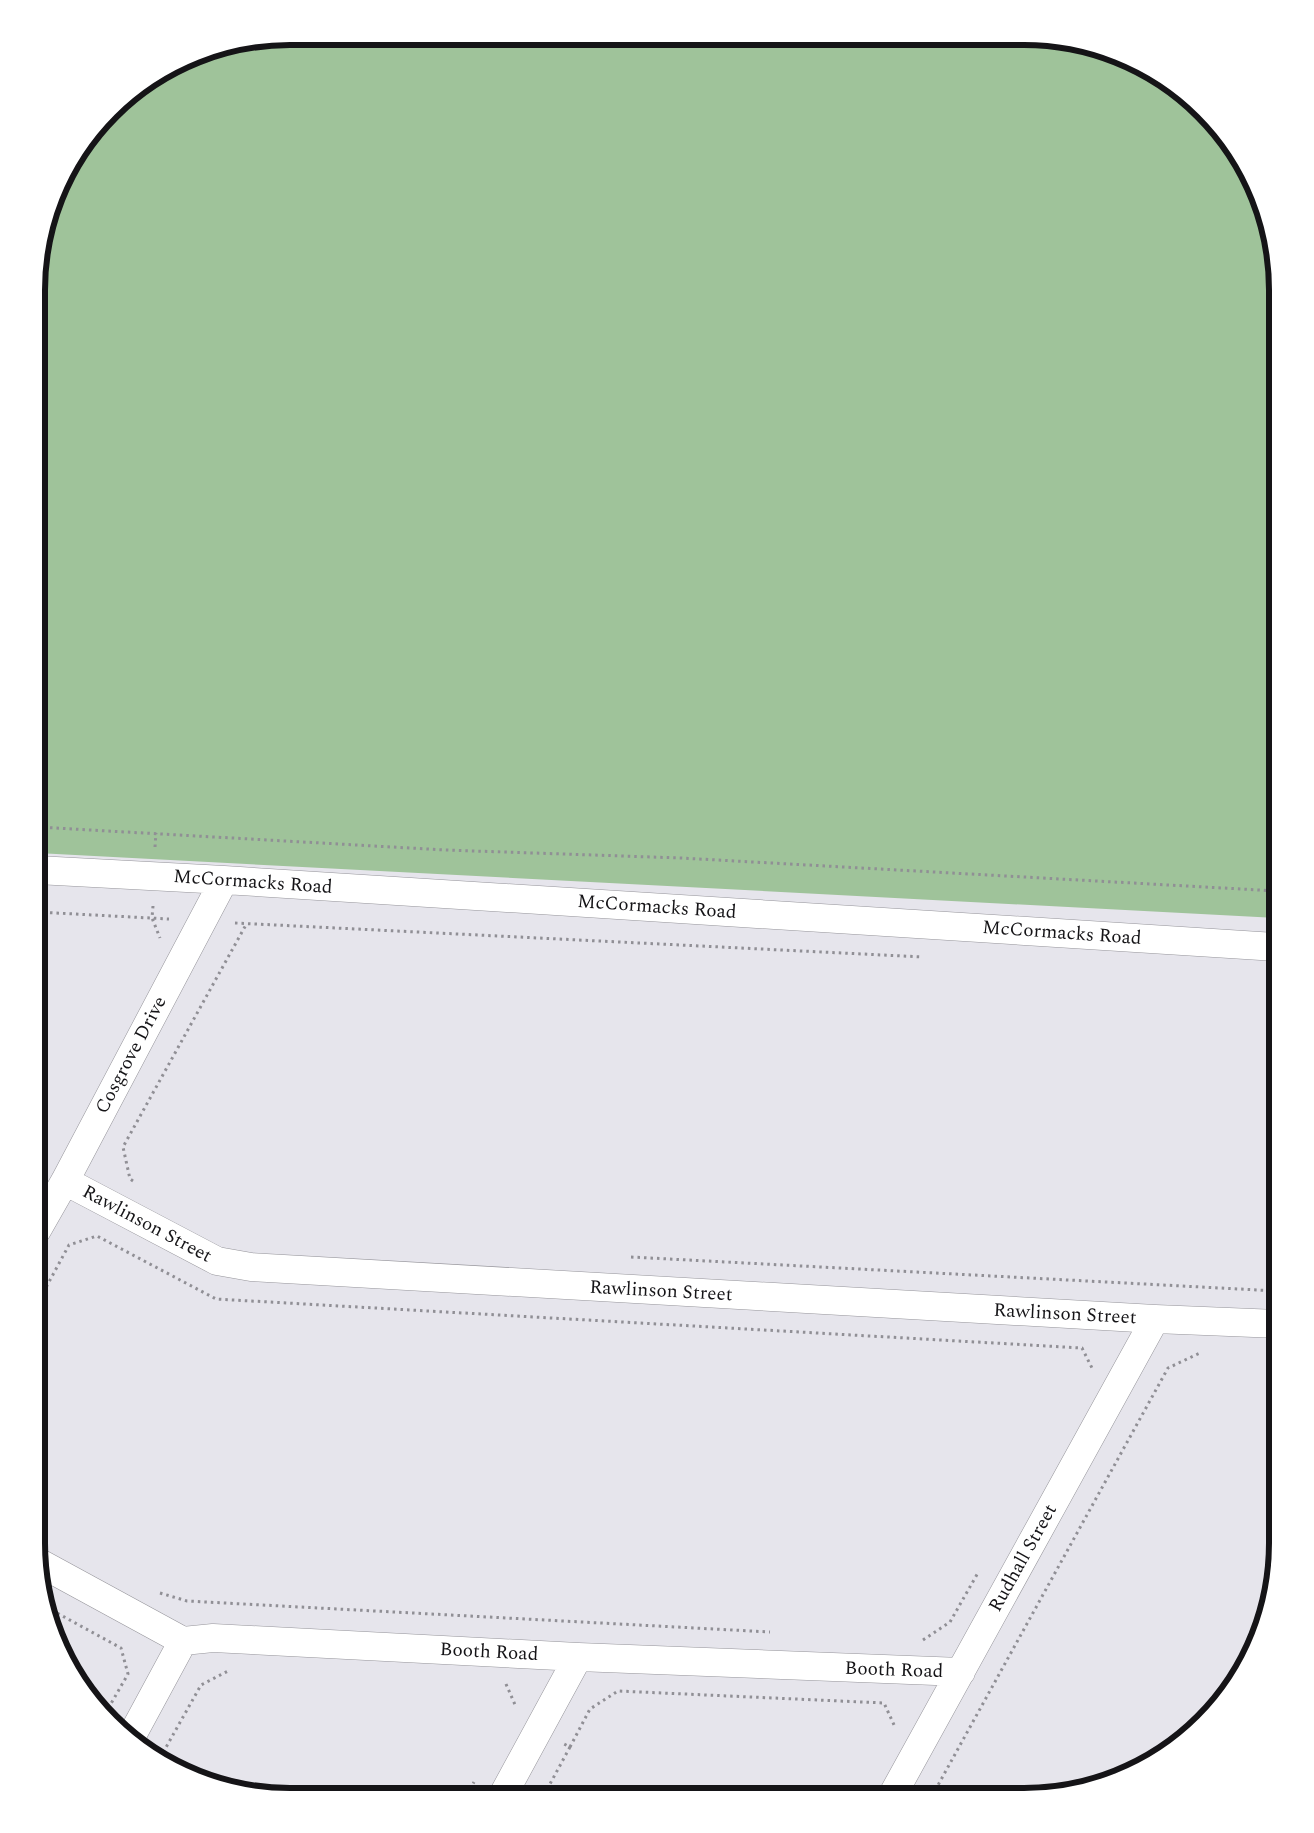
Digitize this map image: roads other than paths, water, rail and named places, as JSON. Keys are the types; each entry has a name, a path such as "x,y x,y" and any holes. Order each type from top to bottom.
{"street":[{"name":"McCormacks Road","path":"45,870 224,880 1269,946"},
{"name":"Cosgrove Drive","path":"45,1216 224,880"},
{"name":"Rawlinson Street","path":"65,1181 217,1261 251,1267 1155,1319 1269,1324"},
{"name":"Rudhall Street","path":"896,1788 1155,1319"},
{"path":"46,1567 183,1642 134,1732"},
{"name":"Booth Road","path":"183,1642 213,1638 578,1657 961,1672"},
{"path":"507,1788 578,1657"}]}
